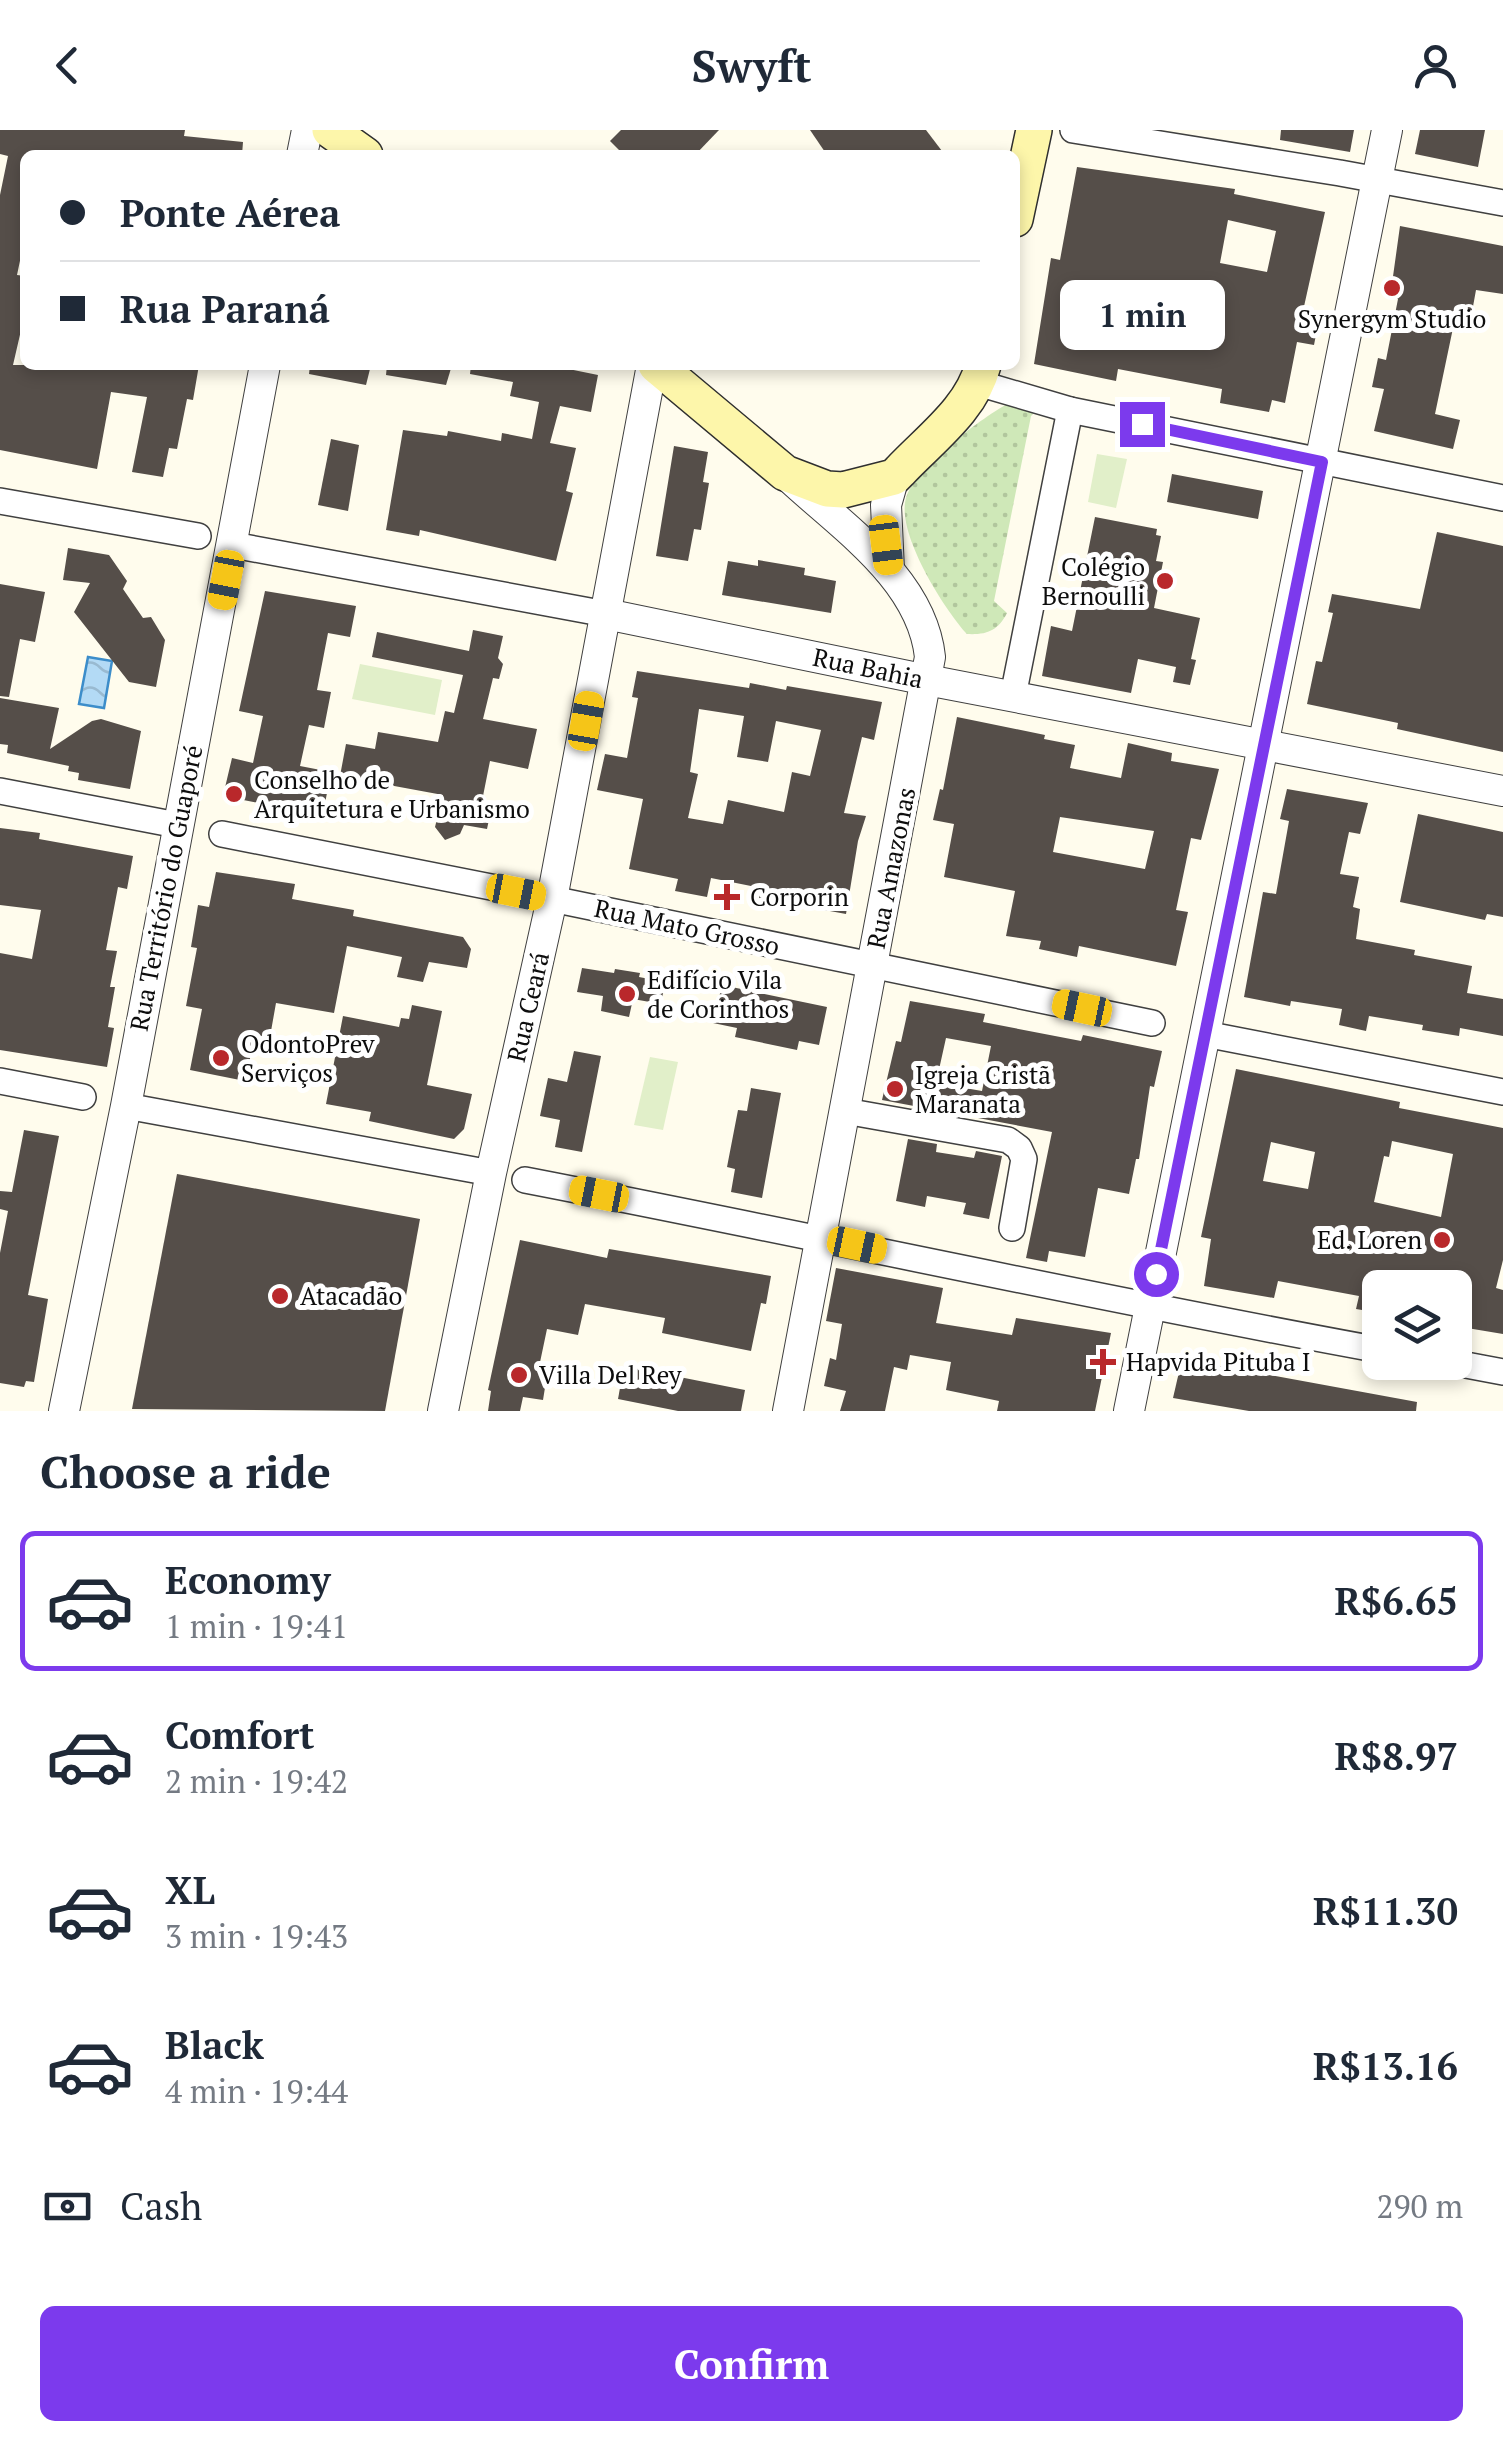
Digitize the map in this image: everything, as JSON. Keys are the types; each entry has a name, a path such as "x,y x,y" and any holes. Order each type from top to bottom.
{"main road":[{"path":"330,130 358,150"},
{"path":"1020,195 1034,130"},
{"path":"660,370 785,474 827,489 843,490 894,477 954,417 980,374"}],"street":[{"path":"1073,130 1503,203"},
{"path":"1130,1411 1387,130"},
{"name":"Rua Território do Guaporé","path":"64,1411 126,1106 264,370"},
{"name":"Rua Ceará","path":"444,1411 552,899 653,370"},
{"path":"980,374 1070,410 1503,498"},
{"path":"1013,696 1070,410"},
{"name":"Rua Amazonas","path":"785,474 889,570 922,617 928,634 928,680 788,1411"},
{"path":"889,570 886,505 894,477"},
{"path":"0,501 198,536"},
{"name":"Rua Bahia","path":"233,544 1503,792"},
{"path":"0,791 177,825"},
{"name":"Rua Mato Grosso","path":"222,834 1152,1023"},
{"path":"1205,1034 1503,1092"},
{"path":"0,1081 83,1097"},
{"path":"126,1106 492,1172"},
{"path":"845,1110 1008,1140 1019,1148 1024,1160 1012,1228"},
{"path":"524,1180 821,1237 1149,1308 1362,1347"},
{"path":"1472,1366 1503,1372"}],"green space":[{"path":"1011,402 1038,409 1031,416 994,601 1007,613 991,631 967,634 923,568 907,528 907,495 938,456"},
{"path":"1097,454 1127,459 1116,508 1088,502"},
{"path":"360,664 442,680 435,715 352,699"},
{"path":"650,1057 678,1062 663,1130 634,1125"}],"water":[{"path":"88,657 112,661 104,708 79,704"}],"building":[{"path":"0,130 185,130 184,136 243,142 242,150 20,150 20,335 13,365 20,365 20,370 198,370 193,400 187,399 177,449 169,448 163,477 132,472 147,397 111,392 97,469 0,450 0,195 8,156 0,154"},
{"path":"621,130 719,130 700,150 619,150 610,141"},
{"path":"810,130 926,130 941,150 824,150"},
{"path":"1281,130 1354,130 1350,152 1280,140"},
{"path":"1420,130 1485,130 1478,167 1415,154"},
{"path":"1077,167 1235,189 1234,194 1325,212 1303,311 1320,314 1314,345 1297,342 1285,403 1272,400 1269,412 1220,403 1222,389 1118,369 1116,381 1034,364 1051,258 1060,260","holes":["1228,220 1276,231 1267,272 1220,263"]},
{"path":"1400,226 1503,246 1503,294 1476,290 1472,312 1457,309 1435,414 1460,420 1453,449 1374,431 1384,389 1372,387 1378,358 1386,360 1398,299 1390,298"},
{"path":"309,370 370,370 366,385 309,374"},
{"path":"386,370 450,370 446,385 386,375"},
{"path":"470,370 574,370 598,375 591,412 560,406 550,443 576,448 566,491 573,493 556,561 420,530 419,536 386,530 403,430 447,436 448,431 501,441 502,433 532,439 539,402 510,396 513,382 470,374"},
{"path":"331,439 359,445 348,511 318,505"},
{"path":"674,446 708,452 703,482 709,483 701,530 694,529 688,561 656,556"},
{"path":"1172,474 1263,491 1258,519 1167,502"},
{"path":"1095,517 1157,529 1156,535 1161,536 1156,561 1163,562 1154,608 1200,618 1190,685 1173,682 1176,667 1138,659 1131,693 1042,676 1051,626 1072,631"},
{"path":"1437,532 1503,546 1503,752 1397,729 1398,723 1307,704 1316,661 1322,662 1333,613 1328,612 1332,594 1420,609"},
{"path":"68,548 109,555 127,581 123,589 143,618 151,617 165,640 156,687 129,682 74,612 90,583 63,580"},
{"path":"758,560 805,568 804,575 836,581 831,613 722,595 728,561 758,566"},
{"path":"0,584 45,592 35,642 20,639 9,697 0,696"},
{"path":"265,591 356,606 350,637 328,633 317,690 331,692 324,728 309,725 300,766 331,772 322,819 223,796 232,758 253,763 263,716 239,711"},
{"path":"473,630 503,636 498,658 503,664 499,679 493,678 483,719 537,729 528,769 490,761 483,796 491,810 487,829 464,825 460,834 445,840 435,827 443,795 340,776 346,744 375,749 378,732 438,742 445,711 454,713 463,675 372,657 377,632 469,651"},
{"path":"637,671 749,688 750,683 786,690 787,686 882,702 874,740 862,737 844,813 866,816 846,914 759,898 761,888 711,878 707,897 675,891 678,879 629,869 643,799 597,790 605,754 627,758 638,698 632,697","holes":["699,709 744,716 737,757 768,762 776,721 821,730 810,776 792,772 784,812 728,800 723,824 688,818 698,774 690,772"]},
{"path":"0,698 59,708 50,749 101,719 141,731 130,789 78,780 79,773 68,771 69,766 7,753 8,745 0,744"},
{"path":"957,717 1075,745 1070,768 1121,778 1128,743 1172,753 1171,761 1219,769 1201,840 1191,838 1176,910 1188,912 1176,966 1079,946 1077,957 1039,949 1041,941 1006,936 1015,891 944,877 954,824 933,820 940,789 943,790","holes":["1060,817 1154,831 1145,869 1053,852"]},
{"path":"1287,789 1368,803 1360,834 1349,832 1340,874 1359,877 1353,907 1360,909 1356,939 1472,966 1467,993 1503,999 1503,1036 1460,1028 1459,1036 1369,1016 1366,1031 1339,1025 1342,1009 1291,1001 1290,1006 1244,997 1263,892 1276,894 1289,821 1280,819"},
{"path":"1418,814 1503,832 1503,917 1487,914 1485,920 1400,902"},
{"path":"0,828 40,833 39,839 133,856 127,889 118,887 106,950 117,951 110,987 115,987 108,1027 114,1028 107,1067 0,1050 0,953 32,959 41,910 0,905"},
{"path":"216,872 295,884 292,899 354,910 353,916 463,937 471,949 467,968 429,962 423,982 397,977 402,957 347,946 334,1013 276,1003 268,1048 253,1045 245,1081 190,1070 202,1009 186,1006 197,948 191,947 198,905 209,907"},
{"name":"Edifício Vila de Corinthos","path":"582,968 640,973 639,977 665,982 661,1004 633,999 629,1017 601,1011 603,996 577,992"},
{"path":"722,985 827,1007 819,1045 799,1041 797,1050 735,1037 737,1028 713,1023"},
{"path":"910,1001 985,1014 983,1022 1081,1041 1083,1035 1162,1051 1154,1087 1150,1086 1139,1159 1129,1194 1098,1188 1085,1257 1049,1251 1047,1262 1026,1258 1052,1132 882,1100 896,1041 901,1042","holes":["946,1038 991,1046 982,1091 936,1083"]},
{"path":"412,1005 442,1011 427,1085 472,1094 464,1129 454,1139 369,1121 371,1112 326,1104 343,1016 399,1027 401,1018 409,1019"},
{"path":"574,1051 601,1056 582,1152 555,1147 560,1120 540,1116 548,1078 567,1082"},
{"path":"1236,1069 1400,1102 1399,1108 1503,1128 1503,1260 1496,1288 1503,1290 1503,1334 1472,1329 1472,1270 1362,1270 1362,1310 1356,1309 1359,1296 1278,1281 1274,1298 1204,1286 1211,1239 1201,1237","holes":["1392,1141 1453,1154 1441,1217 1374,1202 1384,1156 1389,1157","1271,1142 1315,1152 1308,1189 1263,1181"]},
{"path":"751,1088 781,1093 762,1198 731,1192 735,1169 727,1167 738,1110 747,1111"},
{"path":"24,1130 59,1136 28,1295 48,1299 34,1382 26,1381 24,1387 0,1383 0,1253 8,1211 0,1209 0,1191 12,1192"},
{"path":"908,1139 937,1144 936,1152 974,1158 976,1151 1002,1156 989,1219 963,1214 966,1203 927,1196 925,1207 896,1201"},
{"name":"Atacadão","path":"177,1174 420,1219 385,1411 132,1409"},
{"path":"520,1240 607,1258 609,1249 771,1276 751,1351 662,1333 665,1318 585,1304 578,1335 547,1329 539,1367 548,1369 543,1400 523,1397 520,1411 488,1411 488,1390"},
{"path":"836,1268 943,1288 936,1323 1012,1335 1016,1318 1111,1333 1095,1411 997,1411 999,1401 946,1390 951,1362 910,1355 907,1370 894,1367 885,1411 840,1411 846,1391 824,1386 830,1358 836,1360 842,1324 826,1321"},
{"path":"1182,1359 1417,1402 1416,1411 1249,1411 1173,1398"},
{"path":"624,1366 745,1390 741,1411 678,1411 618,1399"}],"place":[{"name":"Synergym Studio","path":"1392,288"},
{"name":"Colégio Bernoulli","path":"1165,581"},
{"name":"Conselho de Arquitetura e Urbanismo","path":"234,794"},
{"name":"Corporin","path":"727,897"},
{"name":"Edifício Vila de Corinthos","path":"627,994"},
{"name":"OdontoPrev Serviços","path":"221,1058"},
{"name":"Igreja Cristã Maranata","path":"895,1089"},
{"name":"Ed. Loren","path":"1442,1240"},
{"name":"Atacadão","path":"280,1296"},
{"name":"Hapvida Pituba I","path":"1103,1362"},
{"name":"Villa Del Rey","path":"519,1375"}],"route":[{"path":"1142,424 1322,462 1156,1274"}]}
